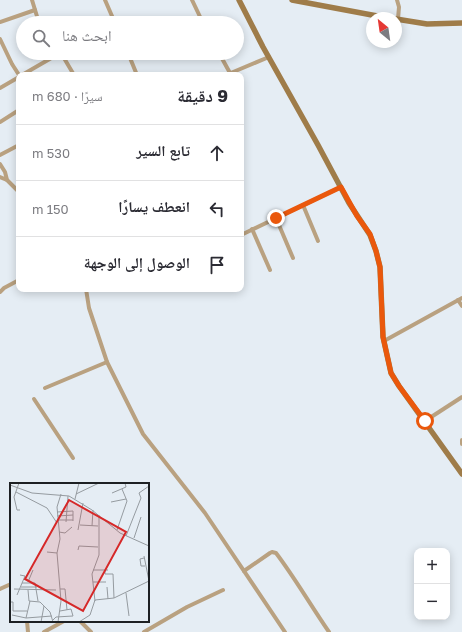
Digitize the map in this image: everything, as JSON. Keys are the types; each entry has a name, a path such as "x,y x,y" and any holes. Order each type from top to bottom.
{"street":[{"path":"32,0 37,16"},
{"path":"105,0 112,16"},
{"path":"192,0 200,16"},
{"path":"239,0 357,216 370,234 380,267 384,341 391,373 462,474"},
{"path":"292,0 366,14"},
{"path":"397,0 398,12"},
{"path":"18,16 35,10"},
{"path":"0,22 16,17"},
{"path":"402,20 427,24 462,23"},
{"path":"0,39 17,72"},
{"path":"233,72 269,57"},
{"path":"27,72 49,60"},
{"path":"65,60 72,72"},
{"path":"131,60 136,72"},
{"path":"222,60 227,72"},
{"path":"0,88 16,78"},
{"path":"0,122 16,112"},
{"path":"0,156 16,147"},
{"path":"0,164 5,172 7,180"},
{"path":"0,177 7,180 16,189"},
{"path":"244,233 341,187"},
{"path":"303,205 318,240"},
{"path":"276,218 292,258"},
{"path":"252,229 270,270"},
{"path":"0,292 16,282"},
{"path":"86,292 89,308 107,362 143,434 205,513 285,632"},
{"path":"384,341 460,299 462,306"},
{"path":"45,388 107,362"},
{"path":"425,421 462,397"},
{"path":"34,399 73,458"},
{"path":"244,570 270,553 276,553 305,594 318,617 329,632"},
{"path":"0,589 10,584"},
{"path":"144,632 194,604 223,590"},
{"path":"27,622 28,632"},
{"path":"44,632 62,622"},
{"path":"81,622 91,632"}],"route":[{"path":"276,218 341,187 357,216 370,234 376,251 380,267 383,337 391,373 425,421"}]}
